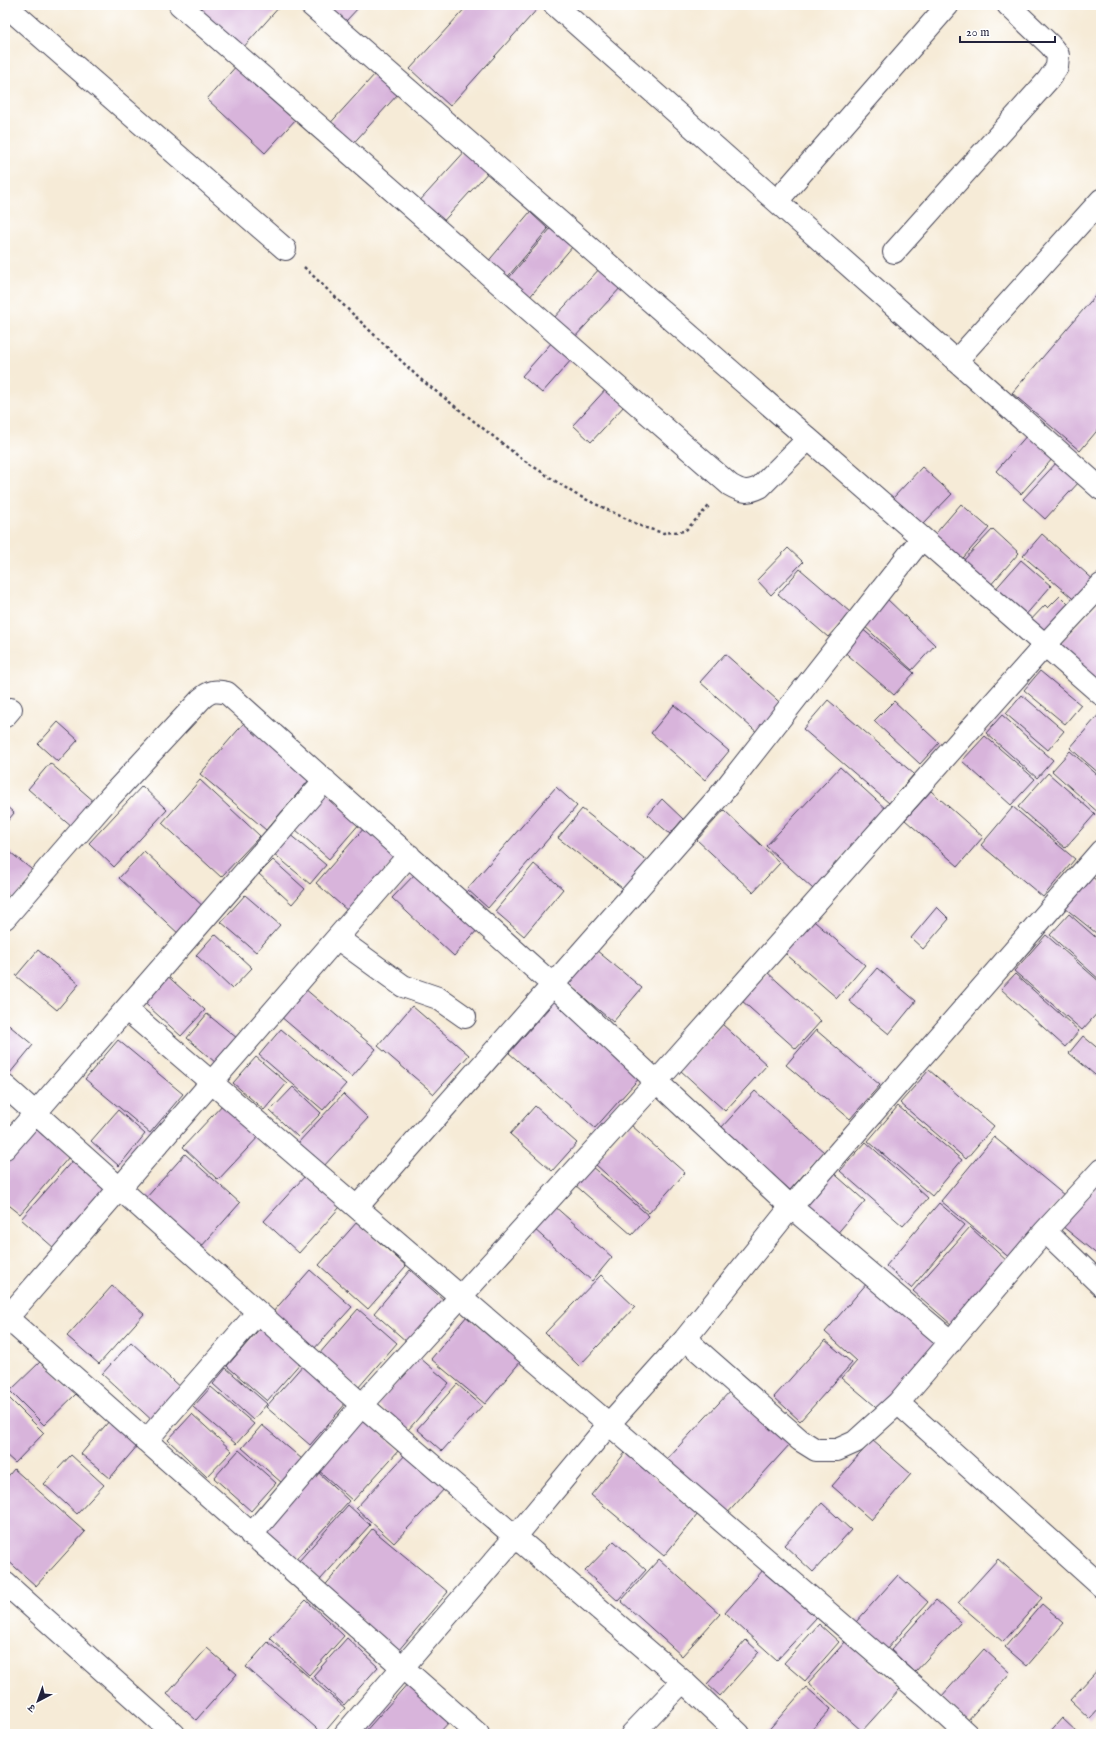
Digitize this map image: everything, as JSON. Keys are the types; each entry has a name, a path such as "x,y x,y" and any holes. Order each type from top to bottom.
{"street":[{"path":"5,5 285,249"},
{"path":"180,5 730,485 739,490 750,491 760,487 808,439"},
{"path":"311,5 1101,694"},
{"path":"554,5 1101,489"},
{"path":"777,201 948,5"},
{"path":"894,252 1048,80 1057,67 1058,55 1008,5"},
{"path":"956,361 1101,200"},
{"path":"357,1207 721,794 922,538"},
{"path":"251,1535 362,1405 657,1081 1045,645 1101,585"},
{"path":"5,918 110,797 201,699 209,692 217,690 227,693 553,985 791,1207 951,1342"},
{"path":"5,1148 325,780"},
{"path":"345,1734 516,1536 609,1424 685,1339 791,1207 1101,851"},
{"path":"409,855 212,1083 6,1317 478,1734"},
{"path":"337,938 403,986 438,998 465,1017"},
{"path":"126,1009 968,1734"},
{"path":"5,1086 362,1405 683,1681 739,1734"},
{"path":"685,1339 800,1440 816,1450 837,1450 855,1442 898,1403 1045,1231 1101,1170"},
{"path":"1045,1231 1101,1285"},
{"path":"146,1441 258,1312"},
{"path":"898,1403 1101,1586"},
{"path":"5,1584 174,1734"},
{"path":"632,1734 683,1681"}],"path":[{"path":"285,249 419,378 522,460 575,494 643,527 663,533 685,531 730,485"}],"building":[{"path":"193,5 281,5 241,50"},
{"path":"326,5 361,5 345,22"},
{"path":"468,5 540,6 450,106 410,69"},
{"path":"238,64 297,118 265,153 207,99"},
{"path":"375,74 398,94 348,149 325,129"},
{"path":"468,148 491,169 439,226 416,205"},
{"path":"530,212 548,229 505,280 486,264"},
{"path":"551,228 573,246 528,299 507,280"},
{"path":"602,266 623,285 573,339 552,320"},
{"path":"1101,289 1101,426 1080,451 1012,393"},
{"path":"553,341 572,359 542,393 522,376"},
{"path":"607,388 625,405 591,442 573,425"},
{"path":"1028,434 1054,457 1021,494 996,471"},
{"path":"1058,461 1080,481 1045,519 1023,499"},
{"path":"922,467 952,494 922,525 893,498"},
{"path":"961,504 989,528 957,565 929,541"},
{"path":"993,529 1019,553 988,588 961,563"},
{"path":"1042,534 1096,582 1078,603 1023,556"},
{"path":"788,548 803,562 771,595 757,580"},
{"path":"1021,560 1051,586 1023,618 993,592"},
{"path":"800,569 850,612 828,637 778,594"},
{"path":"1060,596 1074,610 1045,640 1028,623 1045,605 1048,608"},
{"path":"886,598 935,645 912,670 862,624"},
{"path":"1101,601 1101,686 1058,646"},
{"path":"860,627 914,673 894,695 841,649"},
{"path":"725,654 785,707 760,735 700,682"},
{"path":"1040,671 1081,705 1065,724 1024,690"},
{"path":"1022,695 1064,731 1048,750 1006,714"},
{"path":"828,700 914,774 889,803 803,729"},
{"path":"894,701 939,743 920,764 874,721"},
{"path":"674,705 729,751 705,780 651,733"},
{"path":"1101,712 1101,775 1070,748"},
{"path":"1002,715 1053,760 1037,778 986,733"},
{"path":"58,722 78,740 58,762 38,744"},
{"path":"244,723 310,779 266,830 200,774"},
{"path":"985,736 1035,779 1011,805 962,761"},
{"path":"1070,751 1101,778 1101,815 1052,771"},
{"path":"50,763 95,802 73,828 28,789"},
{"path":"840,767 887,810 813,889 766,846"},
{"path":"1048,773 1095,814 1065,848 1018,807"},
{"path":"200,780 260,836 221,877 162,823"},
{"path":"142,786 167,810 114,867 89,843"},
{"path":"556,787 577,806 488,908 467,889"},
{"path":"931,791 983,837 958,866 905,820"},
{"path":"327,792 361,822 329,859 295,829"},
{"path":"662,799 683,819 670,834 648,815"},
{"path":"5,805 14,813 5,824"},
{"path":"1013,807 1075,859 1043,897 981,845"},
{"path":"582,809 649,862 626,891 558,838"},
{"path":"724,810 780,863 753,892 697,840"},
{"path":"365,827 398,856 349,912 316,883"},
{"path":"288,833 326,865 310,884 272,852"},
{"path":"5,848 36,873 15,899 5,891"},
{"path":"144,851 207,910 182,937 119,878"},
{"path":"273,860 305,889 292,904 259,874"},
{"path":"534,864 563,889 524,936 495,911"},
{"path":"418,871 479,928 454,956 392,898"},
{"path":"1091,876 1101,884 1101,937 1065,908"},
{"path":"245,895 280,925 256,952 221,922"},
{"path":"937,907 949,919 923,949 911,938"},
{"path":"1069,914 1101,942 1101,981 1050,935"},
{"path":"808,916 865,965 837,998 780,949"},
{"path":"215,934 252,968 232,989 196,955"},
{"path":"1046,935 1101,983 1101,1009 1082,1030 1014,971"},
{"path":"38,950 79,984 57,1010 16,976"},
{"path":"596,950 642,988 613,1022 568,984"},
{"path":"877,968 916,1001 889,1034 849,1001"},
{"path":"163,972 205,1010 181,1036 139,998"},
{"path":"767,972 821,1021 796,1049 741,1000"},
{"path":"1015,974 1079,1031 1065,1047 1001,989"},
{"path":"304,988 376,1049 352,1077 280,1016"},
{"path":"556,1000 642,1075 595,1128 509,1053"},
{"path":"412,1006 469,1055 434,1094 378,1046"},
{"path":"207,1014 237,1038 216,1063 187,1038"},
{"path":"5,1022 33,1045 10,1073 5,1069"},
{"path":"722,1024 767,1065 725,1111 680,1070"},
{"path":"281,1029 346,1084 323,1110 259,1055"},
{"path":"816,1030 880,1085 850,1119 786,1065"},
{"path":"1083,1036 1101,1051 1101,1080 1069,1053"},
{"path":"118,1040 183,1094 150,1133 85,1079"},
{"path":"256,1057 287,1083 264,1110 233,1083"},
{"path":"929,1070 994,1126 966,1159 900,1103"},
{"path":"293,1087 321,1113 298,1137 270,1111"},
{"path":"755,1091 824,1152 790,1190 721,1128"},
{"path":"343,1094 368,1118 323,1167 297,1144"},
{"path":"226,1101 261,1134 218,1180 183,1147"},
{"path":"535,1106 577,1143 552,1171 510,1134"},
{"path":"898,1106 962,1160 932,1196 868,1141"},
{"path":"118,1110 145,1134 119,1166 91,1141"},
{"path":"31,1125 69,1157 20,1214 5,1202 5,1156"},
{"path":"631,1125 685,1173 649,1213 595,1164"},
{"path":"994,1137 1064,1195 1011,1259 941,1201"},
{"path":"866,1142 928,1198 903,1226 840,1171"},
{"path":"185,1154 240,1203 201,1247 146,1198"},
{"path":"73,1160 106,1189 54,1248 21,1219"},
{"path":"591,1166 649,1216 632,1235 574,1184"},
{"path":"829,1169 865,1201 835,1236 799,1204"},
{"path":"305,1176 340,1207 299,1253 264,1221"},
{"path":"1101,1181 1101,1253 1099,1256 1062,1226"},
{"path":"939,1203 965,1225 911,1288 886,1266"},
{"path":"553,1205 612,1257 592,1281 533,1228"},
{"path":"357,1222 406,1266 368,1309 319,1265"},
{"path":"970,1227 1008,1262 952,1325 913,1291"},
{"path":"310,1270 352,1307 313,1350 272,1313"},
{"path":"410,1270 444,1300 407,1342 374,1313"},
{"path":"601,1275 635,1307 579,1366 545,1333"},
{"path":"868,1282 939,1344 881,1411 842,1378 857,1361 825,1332"},
{"path":"112,1286 144,1314 99,1364 67,1336"},
{"path":"358,1309 397,1343 358,1388 319,1354"},
{"path":"467,1316 521,1361 485,1404 431,1359"},
{"path":"262,1326 302,1361 267,1401 227,1366"},
{"path":"825,1340 852,1363 800,1421 774,1397"},
{"path":"131,1342 185,1392 156,1424 102,1374"},
{"path":"419,1357 449,1383 408,1430 378,1404"},
{"path":"42,1360 76,1394 44,1425 10,1391"},
{"path":"304,1364 347,1402 310,1445 266,1407"},
{"path":"226,1368 267,1404 253,1420 213,1384"},
{"path":"457,1384 482,1406 442,1451 417,1429"},
{"path":"211,1387 254,1424 236,1444 193,1407"},
{"path":"731,1390 790,1444 725,1516 665,1461"},
{"path":"9,1398 44,1433 15,1463 5,1454 5,1402"},
{"path":"192,1414 232,1451 207,1477 168,1440"},
{"path":"362,1417 399,1450 353,1501 316,1468"},
{"path":"110,1420 138,1445 110,1478 81,1454"},
{"path":"262,1425 302,1459 282,1483 242,1448"},
{"path":"872,1440 911,1474 871,1520 832,1486"},
{"path":"239,1450 276,1483 251,1511 214,1478"},
{"path":"408,1452 446,1487 394,1543 356,1508"},
{"path":"625,1453 698,1514 664,1556 591,1495"},
{"path":"71,1455 104,1485 77,1514 44,1484"},
{"path":"14,1469 85,1532 36,1586 5,1558 5,1480"},
{"path":"316,1470 349,1501 294,1561 260,1531"},
{"path":"822,1503 851,1530 813,1572 784,1545"},
{"path":"348,1505 370,1525 320,1580 299,1561"},
{"path":"372,1529 448,1592 398,1651 323,1588"},
{"path":"614,1541 646,1570 618,1601 585,1571"},
{"path":"659,1559 720,1614 682,1656 621,1601"},
{"path":"998,1559 1042,1598 1003,1642 958,1603"},
{"path":"764,1569 817,1617 777,1660 725,1613"},
{"path":"898,1575 928,1602 887,1649 856,1622"},
{"path":"306,1600 344,1636 309,1675 270,1638"},
{"path":"936,1600 961,1622 915,1672 891,1650"},
{"path":"1042,1604 1064,1623 1027,1666 1005,1647"},
{"path":"819,1624 839,1642 805,1681 784,1663"},
{"path":"347,1638 378,1667 344,1705 313,1676"},
{"path":"746,1640 759,1652 720,1696 707,1684"},
{"path":"846,1641 900,1689 862,1731 808,1683"},
{"path":"268,1642 345,1708 323,1734 246,1667"},
{"path":"207,1648 237,1674 196,1720 167,1694"},
{"path":"984,1649 1010,1673 967,1721 941,1697"},
{"path":"1101,1666 1101,1707 1090,1719 1070,1700"},
{"path":"409,1682 452,1719 438,1734 363,1734"},
{"path":"806,1687 831,1709 808,1734 765,1734"},
{"path":"1062,1718 1079,1734 1048,1734"}]}
